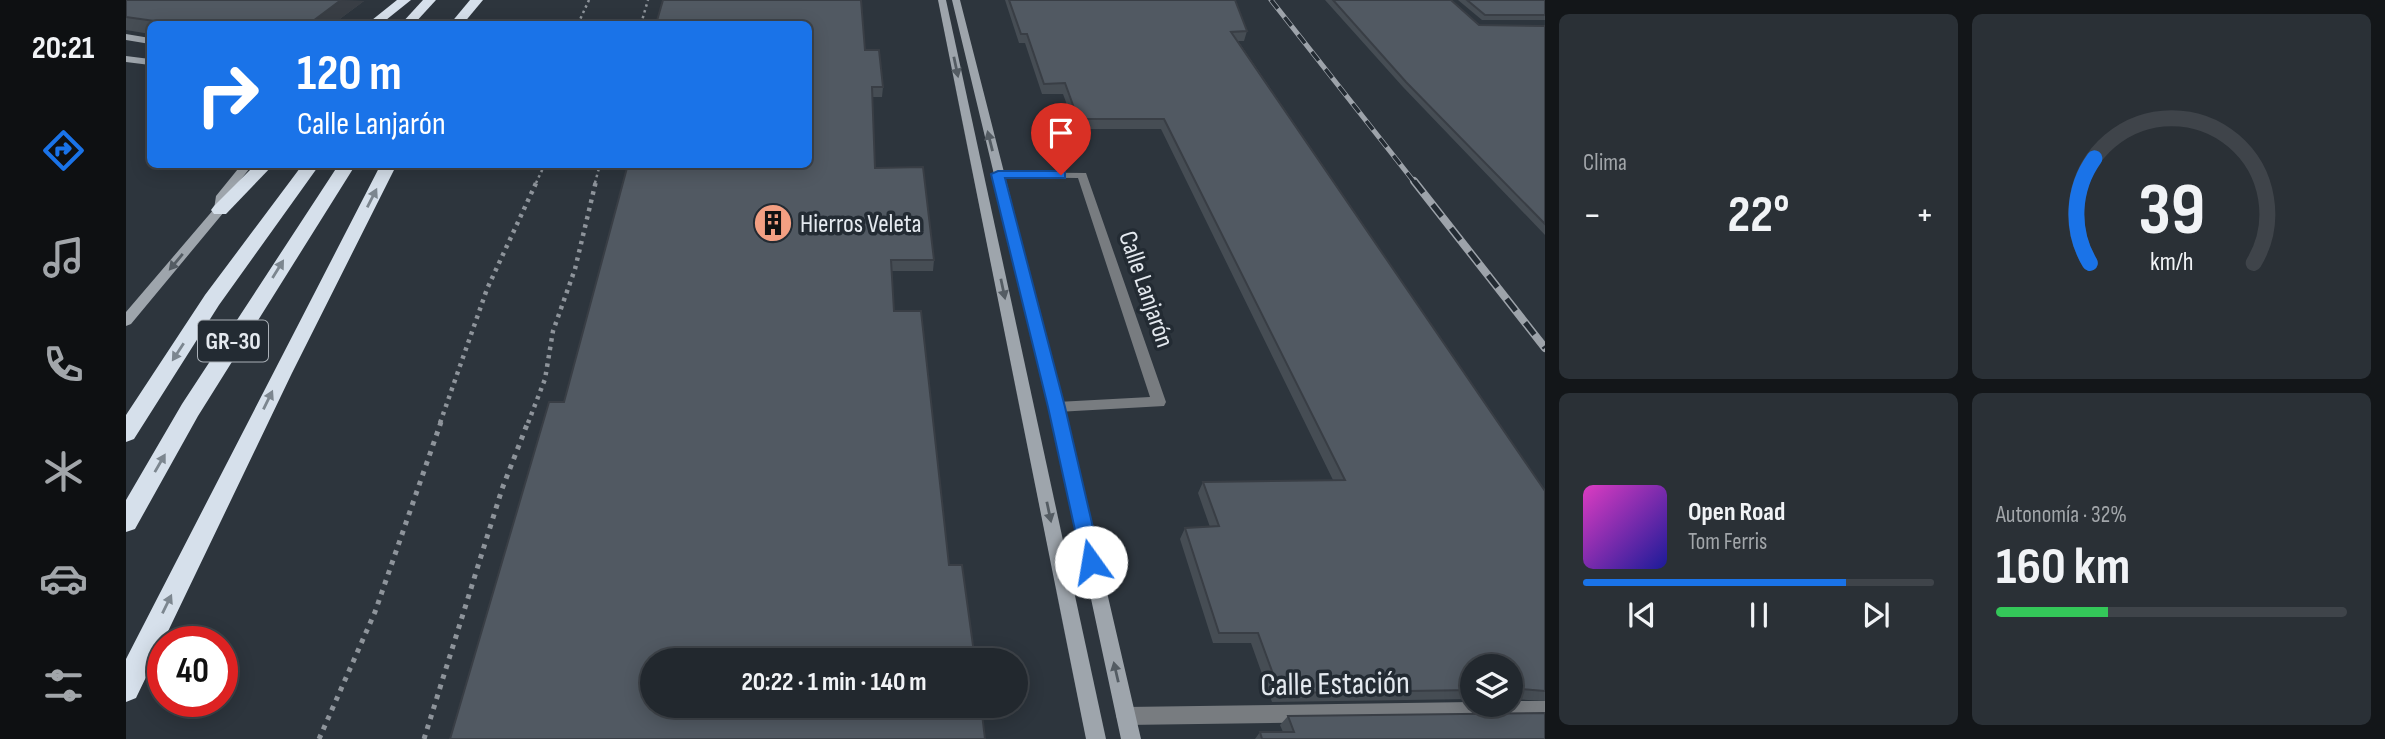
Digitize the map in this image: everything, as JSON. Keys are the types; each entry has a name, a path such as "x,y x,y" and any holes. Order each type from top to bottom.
{"highway":[{"path":"377,21 405,0"},
{"path":"410,21 430,0"},
{"path":"428,21 446,0"},
{"path":"459,21 477,0"},
{"path":"473,21 477,16 477,0"},
{"path":"220,210 262,168"},
{"name":"GR-30","path":"126,433 212,300 309,168"},
{"name":"GR-30","path":"126,522 190,410 345,168"},
{"path":"126,688 281,373 387,168"}],"street":[{"path":"942,0 1096,739"},
{"path":"956,0 1057,407 1131,739"},
{"path":"126,37 147,40"},
{"path":"126,59 147,62"},
{"path":"126,321 220,210 222,196 245,168"},
{"name":"Calle Lanjarón","path":"998,174 1082,175 1159,402 1057,407"},
{"name":"Calle Estación","path":"1126,716 1545,710"}],"path":[{"path":"579,21 589,0"},
{"path":"643,21 648,0"},
{"path":"319,739 375,612 487,289 543,168"},
{"path":"424,739 502,489 545,379 553,331 575,269 599,168"}],"building":[{"path":"126,0 341,0 313,21 155,21 126,17"},
{"path":"663,0 861,0 865,50 879,50 883,87 872,87 875,168 923,167 934,260 891,260 894,311 921,311 949,565 962,565 973,648 640,648 640,718 983,718 985,739 450,739 549,402 564,402 627,168 812,168 812,21 657,21"},
{"path":"1009,0 1235,0 1247,31 1231,32 1545,491 1545,691 1523,689 1523,654 1460,654 1460,690 1280,693 1258,633 1219,633 1185,528 1219,526 1203,482 1345,480 1164,119 1078,119 1065,83 1044,84 1027,34 1021,34"},
{"path":"1333,0 1451,0 1479,25 1545,26 1545,224 1406,82"},
{"path":"1467,0 1545,0 1545,15 1485,15"},
{"path":"1523,713 1545,713 1545,739 1262,739 1260,732 1294,732 1288,716 1460,714 1460,717 1523,717"}],"railway":[{"path":"1271,0 1415,183"},
{"path":"1414,181 1545,348"}],"place":[{"name":"Hierros Veleta","path":"773,223"}],"route":[{"path":"1061,175 998,174 1057,407 1091,562"}]}
